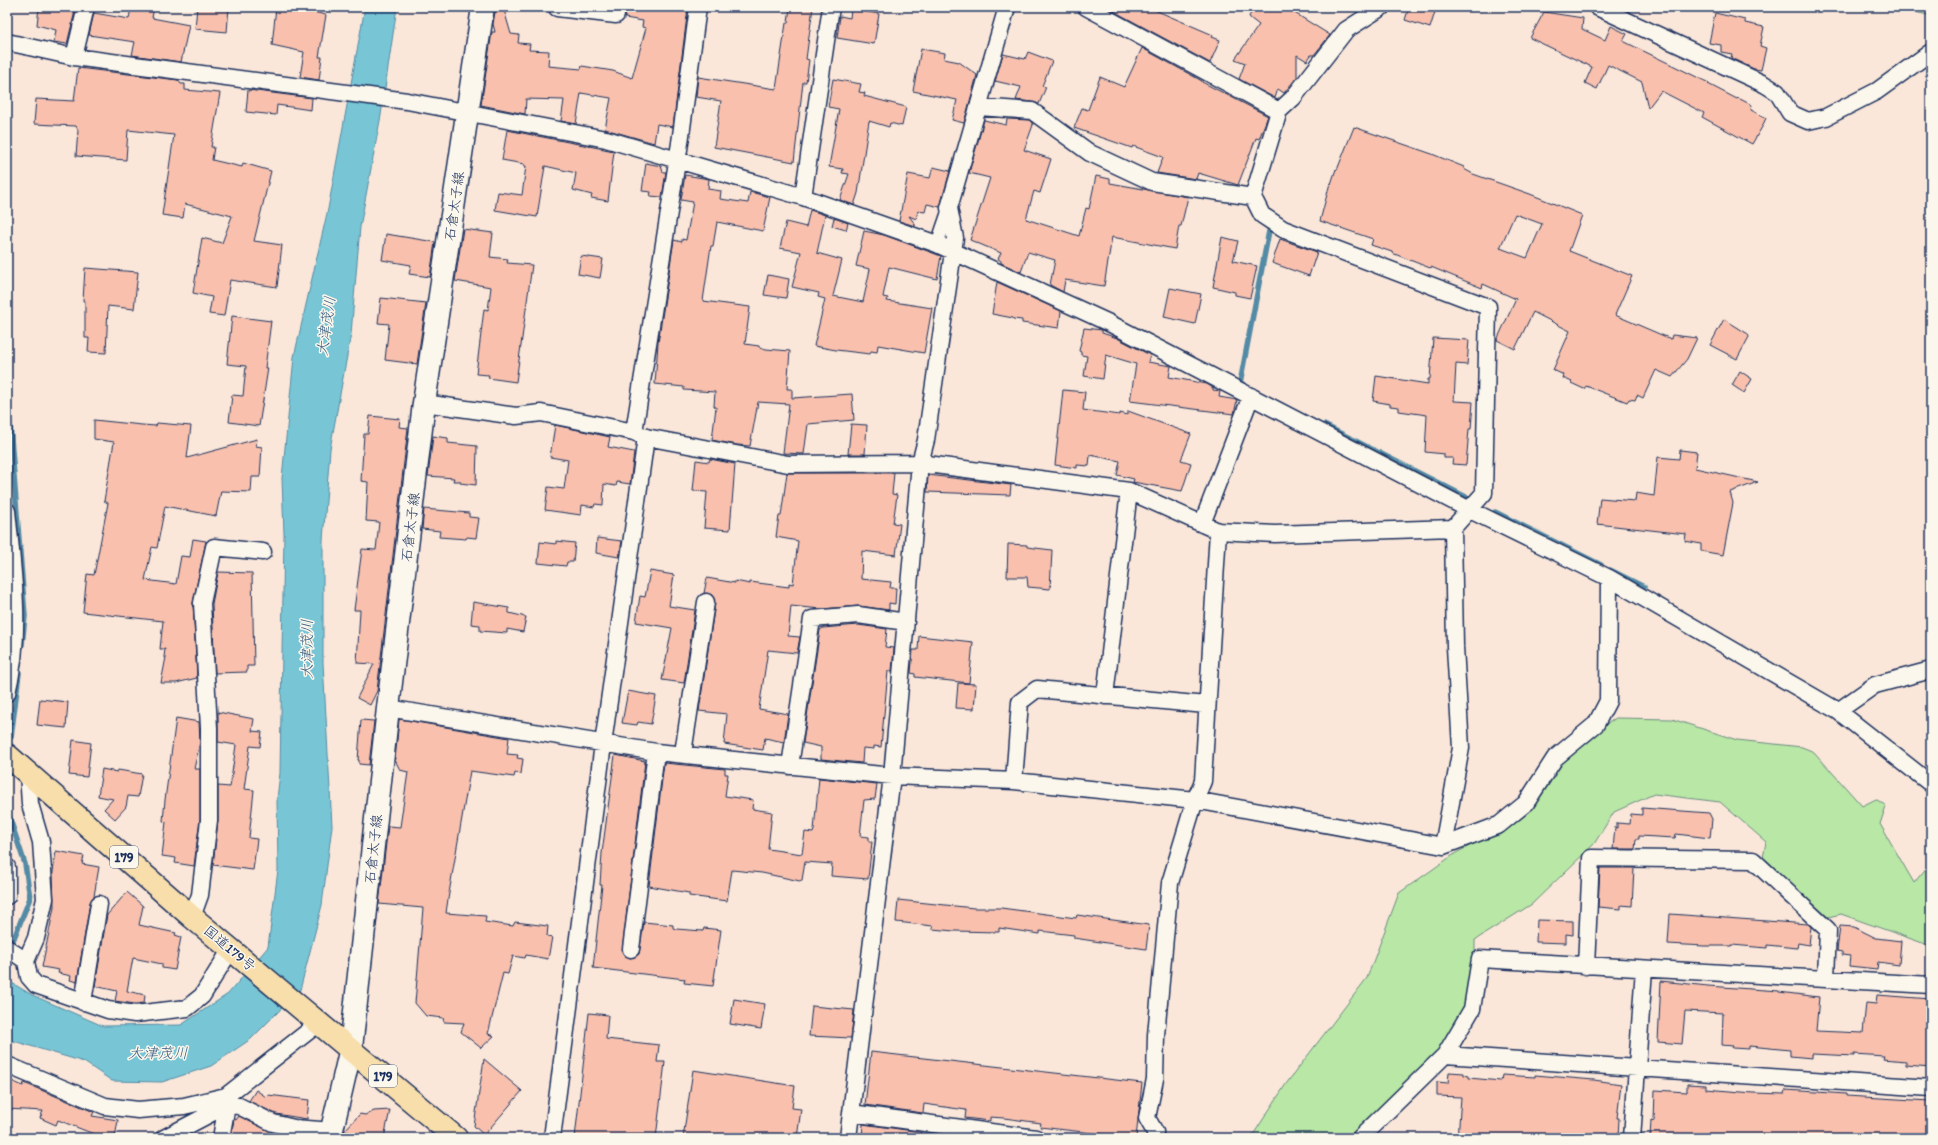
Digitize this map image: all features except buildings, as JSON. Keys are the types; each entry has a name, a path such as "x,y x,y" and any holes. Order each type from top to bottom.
{"highway":[{"name":"国道179号","path":"7,755 192,916 314,1019 351,1048 456,1138"}],"main road":[{"name":"石倉太子線","path":"331,1134 351,1048 388,708 424,403 483,7"}],"street":[{"path":"74,57 86,7"},
{"path":"558,8 616,15 616,7"},
{"path":"552,1138 640,434 698,7"},
{"path":"803,197 831,7"},
{"path":"937,244 979,107 1007,7"},
{"path":"1086,7 1279,112"},
{"path":"1382,7 1346,30 1293,98 1279,112 1253,196 1262,214 1283,230 1488,307 1484,493 1453,528 1455,647 1461,748 1443,846"},
{"path":"1597,7 1764,84 1776,92 1790,113 1808,121 1826,117 1877,91 1931,52"},
{"path":"7,42 74,57 401,100 606,139 803,197 937,244 1109,323 1470,510 1609,578 1838,710 1931,784"},
{"path":"979,107 1032,111 1090,153 1152,182 1253,196"},
{"path":"848,1138 892,776 920,463 926,440 955,238 949,208"},
{"path":"1202,524 1251,396"},
{"path":"424,403 516,416 541,413 788,464 920,463 1128,491 1218,531 1274,534 1453,528"},
{"path":"1105,696 1128,491"},
{"path":"7,511 15,596 13,670 7,694"},
{"path":"1155,1138 1155,1132 1147,1118 1155,1079 1156,1035 1170,883 1195,800 1203,781 1206,706 1218,531"},
{"path":"192,916 200,896 209,820 209,722 202,603 214,547 263,552"},
{"path":"388,708 656,752 682,753 892,776 1014,781 1195,800 1443,846 1499,825 1526,803 1555,758 1596,724 1608,701 1609,578"},
{"path":"682,753 706,602"},
{"path":"790,766 812,619 858,614 906,622"},
{"path":"1838,710 1875,686 1931,670"},
{"path":"1014,781 1020,702 1037,689 1206,706"},
{"path":"631,949 656,752"},
{"path":"28,772 30,804 41,842 45,899 36,938 26,961 29,977 36,985 108,1010 135,1014 186,1008 202,996 236,953"},
{"path":"1586,966 1591,858 1753,860 1828,930 1826,978"},
{"path":"7,867 7,896"},
{"path":"83,1002 99,904"},
{"path":"7,948 26,961"},
{"path":"1360,1138 1446,1055 1472,1009 1480,959 1931,985"},
{"path":"1632,1138 1644,969"},
{"path":"164,1138 226,1101 314,1019"},
{"path":"1446,1055 1931,1088"},
{"path":"7,1065 105,1106 138,1110 226,1101 273,1123 287,1127 331,1134"},
{"path":"221,1138 226,1101"},
{"path":"851,1113 1036,1138"}],"green space":[{"path":"1896,7 1931,7 1931,16"},
{"path":"1616,718 1672,719 1737,740 1802,747 1814,752 1862,806 1876,799 1886,806 1880,824 1914,883 1931,862 1931,946 1841,914 1828,917 1763,858 1766,842 1720,802 1654,794 1614,812 1594,844 1532,904 1475,940 1475,962 1468,1004 1440,1051 1348,1138 1251,1138 1286,1084 1367,978 1399,893 1456,853 1510,825 1550,773 1596,731"}],"water":[{"name":"大津茂川","path":"365,7 397,7 381,115 360,227 351,334 330,449 323,540 323,663 332,826 322,905 300,990 251,1039 211,1066 162,1082 112,1081 84,1062 7,1039 7,980 32,995 103,1026 181,1025 228,994 268,947 278,870 277,799 280,773 284,534 282,478 294,357 328,209"}],"waterway":[{"path":"1245,385 1240,383 1269,231"},
{"path":"7,387 25,616 22,645"},
{"path":"1324,425 1466,497"},
{"path":"1495,512 1601,565"},
{"path":"1610,570 1644,587"},
{"path":"11,737 19,673"},
{"path":"7,810 25,864 30,898 10,948"}]}
